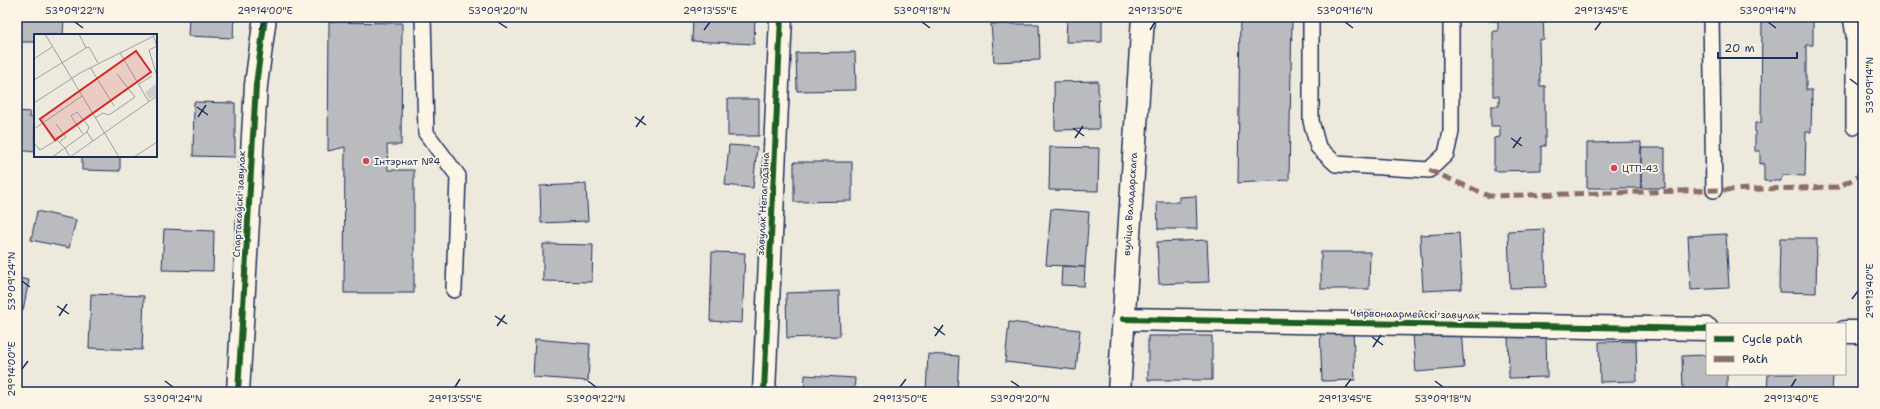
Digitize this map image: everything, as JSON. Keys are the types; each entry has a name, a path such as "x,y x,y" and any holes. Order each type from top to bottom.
{"street":[{"name":"Спартакаўскі завулак","path":"238,392 256,85 265,17"},
{"name":"завулак Непагодзіна","path":"764,392 781,17"},
{"name":"вуліца Валадарскага","path":"1119,392 1143,17"},
{"name":"Чырвонаармейскі завулак","path":"1123,319 1706,329"},
{"path":"1846,332 1863,332"}],"lane":[{"path":"423,17 426,133 458,176 454,290"},
{"path":"1311,17 1310,121 1318,147 1336,164 1429,170 1446,154 1451,132 1451,17"},
{"path":"1711,17 1714,190"},
{"path":"1851,17 1854,35 1854,127"}],"building":[{"path":"17,17 64,17 63,34 34,34 34,42 17,42"},
{"path":"189,17 234,17 233,38 188,36"},
{"path":"693,17 755,17 754,44 692,41"},
{"path":"1067,17 1102,17 1102,42 1066,42"},
{"path":"1240,17 1292,17 1289,180 1238,183"},
{"path":"1489,17 1543,17 1544,40 1539,40 1540,86 1545,86 1545,146 1541,146 1541,170 1494,171 1494,138 1500,137 1500,126 1491,126 1491,106 1499,106 1499,96 1493,96 1493,31 1498,31 1498,21 1489,21"},
{"path":"1762,17 1813,17 1813,45 1806,45 1806,90 1812,90 1811,132 1806,132 1805,176 1782,175 1781,181 1764,181 1764,163 1760,164 1760,151 1755,151 1755,123 1761,123"},
{"name":"Інтэрнат №4","path":"329,22 402,23 401,145 387,145 388,170 414,170 414,293 344,293 345,147 328,151"},
{"path":"991,24 1039,24 1040,60 994,62"},
{"path":"855,52 856,90 797,91 796,53"},
{"path":"1098,81 1099,129 1055,130 1054,82"},
{"path":"728,99 759,99 759,136 728,136"},
{"path":"194,102 235,103 235,157 193,156"},
{"path":"17,111 30,112 29,117 34,118 34,152 17,150"},
{"name":"ЦТП-43","path":"1641,142 1641,188 1587,188 1587,143"},
{"path":"729,145 757,147 753,188 725,185"},
{"path":"1050,147 1099,148 1098,191 1049,190"},
{"path":"1641,148 1665,148 1665,188 1641,188"},
{"path":"82,157 120,157 120,171 82,170"},
{"path":"794,162 852,162 852,201 794,202"},
{"path":"586,184 588,221 541,223 540,186"},
{"path":"1196,196 1197,229 1158,229 1157,202 1179,202 1179,197"},
{"path":"1051,209 1089,212 1085,267 1046,265"},
{"path":"37,211 76,220 69,248 31,240"},
{"path":"164,229 214,231 213,271 162,270"},
{"path":"1544,229 1546,287 1510,288 1508,231"},
{"path":"1459,233 1462,289 1423,291 1420,235"},
{"path":"1726,234 1729,288 1691,290 1688,236"},
{"path":"1780,238 1817,238 1816,293 1779,292"},
{"path":"1207,240 1209,282 1159,284 1157,242"},
{"path":"543,244 593,245 592,282 543,281"},
{"path":"712,252 745,253 742,323 710,321"},
{"path":"1321,252 1370,252 1369,289 1321,289"},
{"path":"1062,266 1085,267 1084,286 1061,285"},
{"path":"17,278 29,280 23,310 17,308"},
{"path":"839,291 840,336 787,338 786,293"},
{"path":"91,294 144,296 142,350 89,348"},
{"path":"1009,322 1080,330 1076,370 1005,362"},
{"path":"1353,329 1355,380 1322,381 1320,330"},
{"path":"1461,331 1464,368 1416,372 1413,335"},
{"path":"1508,334 1546,334 1547,377 1509,378"},
{"path":"1148,336 1212,336 1212,380 1148,380"},
{"path":"535,339 590,344 588,381 533,377"},
{"path":"1636,341 1637,381 1600,382 1599,342"},
{"path":"928,354 959,356 957,392 926,392"},
{"path":"1706,355 1706,375 1727,375 1727,392 1683,392 1682,356"},
{"path":"805,375 855,378 854,392 804,392"},
{"path":"1768,375 1833,375 1832,392 1767,392"}],"marked path":[{"path":"1429,170 1489,196 1838,187 1863,174"}],"cycle path":[{"path":"238,392 256,85 265,17"},
{"path":"764,392 781,17"},
{"path":"1123,319 1706,329"}],"place":[{"name":"Інтэрнат №4","path":"366,161"},
{"name":"ЦТП-43","path":"1614,168"}]}
